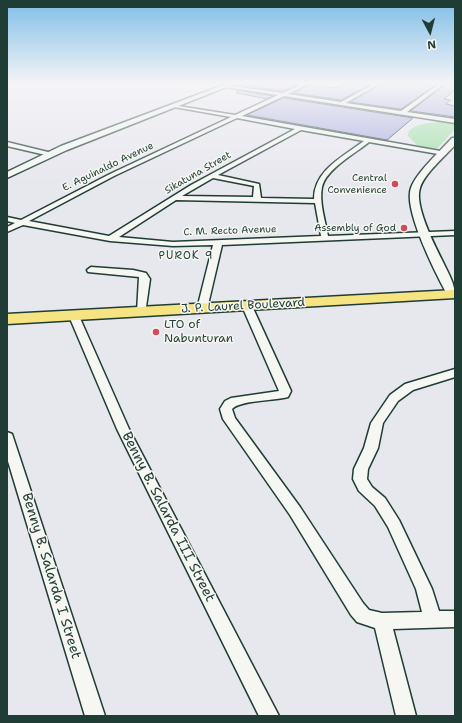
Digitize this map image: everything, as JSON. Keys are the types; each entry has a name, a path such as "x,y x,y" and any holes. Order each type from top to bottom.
{"main road":[{"path":"8,173 50,154 144,118"},
{"path":"454,294 442,275 414,201 415,188 455,140"},
{"name":"J. P. Laurel Boulevard","path":"7,319 454,294"}],"street":[{"name":"E. Aguinaldo Avenue","path":"7,230 112,175 230,118"},
{"path":"243,118 367,141 444,153"},
{"path":"433,118 455,121"},
{"name":"Sikatuna Street","path":"110,239 174,198 299,129"},
{"path":"325,238 319,201 319,185 321,179 326,173 367,141"},
{"path":"7,144 50,154"},
{"path":"212,176 257,185 257,200"},
{"path":"174,198 319,201"},
{"name":"C. M. Recto Avenue","path":"7,219 129,242 173,244 455,233"},
{"path":"202,309 218,242"},
{"path":"91,270 143,275 145,279 142,312"},
{"path":"247,306 285,391 284,394 276,397 234,401 227,405 226,414 295,512 363,616 382,621 455,619"},
{"name":"Benny B. Salarda III Street","path":"74,316 122,429 269,716"},
{"path":"433,620 424,588 394,524 380,502 367,491 360,479 361,470 370,448 377,423 394,398 409,387 455,373"},
{"name":"Benny B. Salarda I Street","path":"7,437 95,716"},
{"path":"382,621 406,716"}],"green space":[{"path":"438,122 455,122 455,129 436,150 417,145 408,136 411,129 419,125"}],"building":[{"path":"262,118 413,118 387,140"}],"place":[{"name":"Central Convenience","path":"395,184"},
{"name":"Assembly of God","path":"404,228"},
{"name":"LTO of Nabunturan","path":"156,332"}],"district":[{"name":"PUROK 9","path":"186,256"}]}
